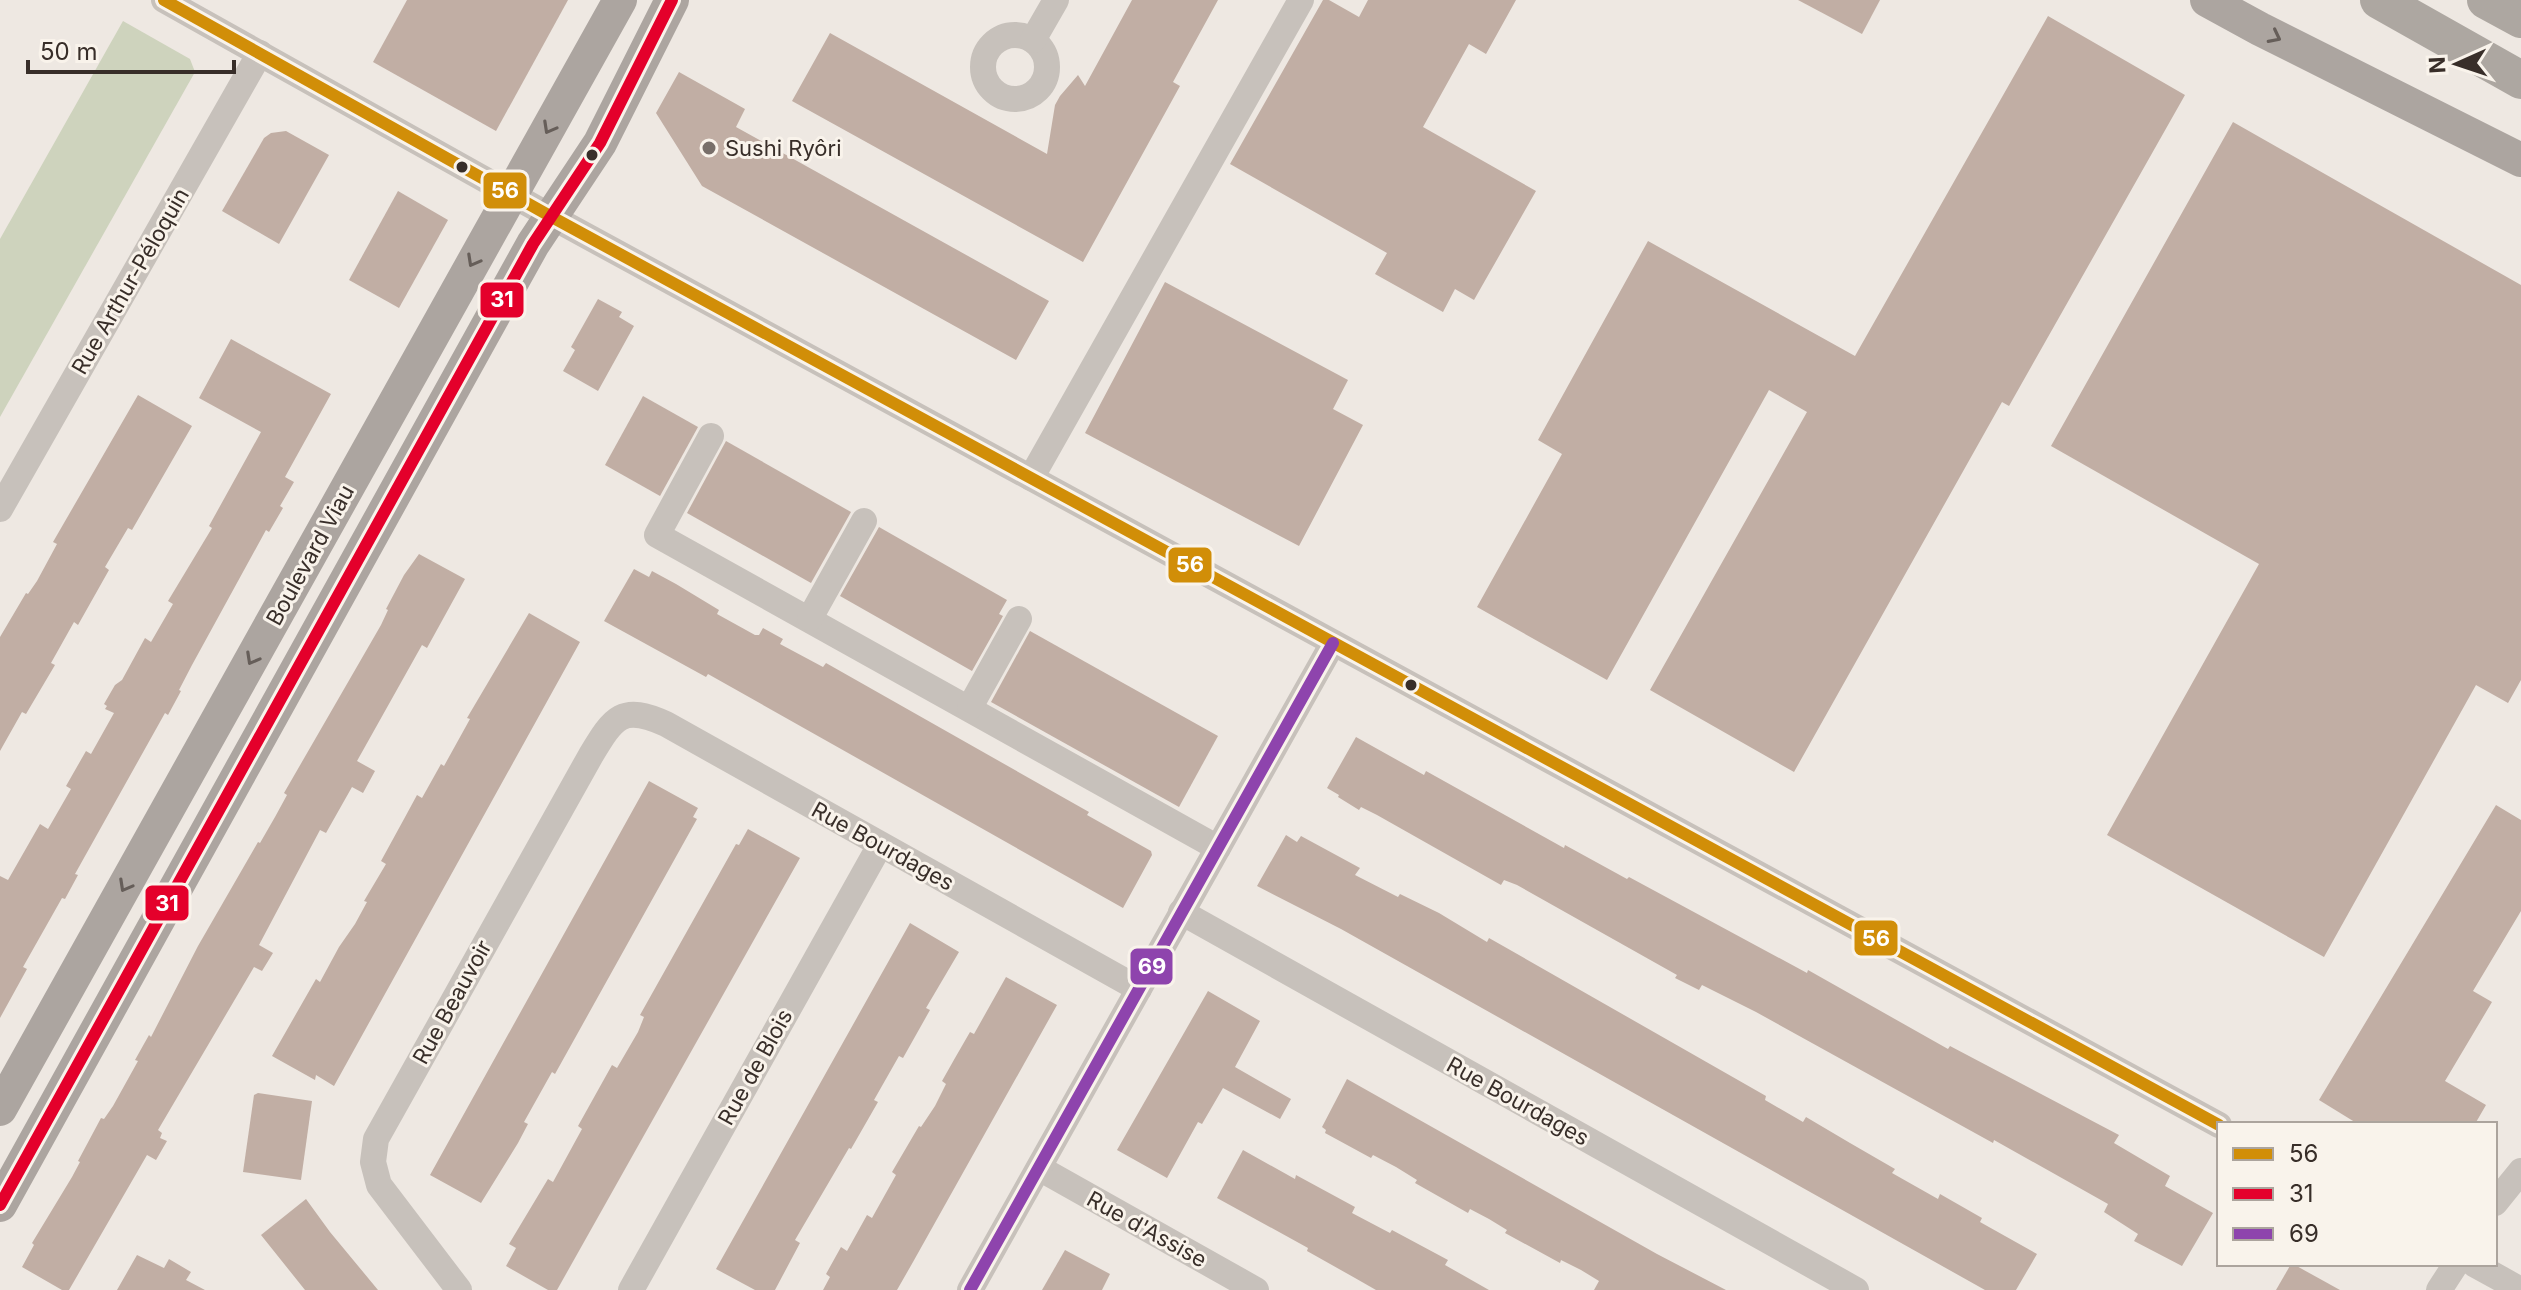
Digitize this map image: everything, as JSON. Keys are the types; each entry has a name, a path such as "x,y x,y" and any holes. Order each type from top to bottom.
{"highway":[{"path":"2379,0 2521,80"},
{"path":"2486,0 2521,19"}],"main road":[{"name":"Boulevard Viau","path":"0,1109 620,0"},
{"name":"Boulevard Viau","path":"0,1205 550,216 600,143 672,0"},
{"path":"2207,0 2274,37 2521,160"}],"street":[{"path":"164,0 550,216 2217,1124"},
{"path":"1033,40 1056,0"},
{"path":"1031,478 1301,0"},
{"name":"Rue Arthur-Péloquin","path":"0,509 260,53"},
{"path":"711,436 657,535 1218,848"},
{"path":"810,618 864,521"},
{"path":"970,707 1019,619"},
{"path":"970,1290 1333,643"},
{"name":"Rue Bourdages","path":"623,715 643,714 666,724 1139,989"},
{"name":"Rue Beauvoir","path":"459,1290 379,1185 373,1162 376,1139 591,755 606,730 623,715"},
{"name":"Rue de Blois","path":"631,1290 880,845"},
{"name":"Rue Bourdages","path":"1181,912 1856,1290"},
{"name":"Rue d'Assise","path":"1039,1168 1256,1290"},
{"path":"2497,1201 2521,1171"},
{"path":"2439,1290 2455,1266"},
{"path":"2478,1266 2521,1290"}],"green space":[{"path":"123,21 190,59 195,72 0,417 0,239"}],"building":[{"path":"407,0 568,0 496,131 373,62"},
{"path":"1132,0 1218,0 1173,82 1180,86 1083,262 792,101 830,33 1047,154 1055,105 1078,75 1085,86"},
{"path":"1323,0 1329,0 1359,17 1368,0 1516,0 1486,54 1469,44 1423,127 1536,191 1474,300 1455,289 1443,312 1375,274 1387,253 1230,164"},
{"path":"1798,0 1880,0 1862,34"},
{"path":"2048,16 2185,95 2009,406 2002,402 1794,772 1650,690 1807,412 1769,390 1607,680 1477,607 1562,454 1538,440 1648,241 1855,356"},
{"path":"679,72 745,109 736,127 1049,301 1016,360 702,186 656,113"},
{"path":"2233,122 2521,285 2521,680 2508,703 2476,685 2324,957 2107,835 2259,564 2051,446"},
{"path":"286,131 329,155 279,244 222,211 264,138 271,133"},
{"path":"398,191 448,220 399,308 349,280"},
{"path":"1165,282 1348,380 1333,409 1363,425 1299,546 1085,433"},
{"path":"598,299 622,312 619,317 634,326 598,391 563,371 575,350 571,347"},
{"path":"231,339 331,394 285,477 294,482 280,506 283,508 269,532 266,530 168,715 165,713 75,874 78,875 65,899 62,898 23,967 27,969 0,1018 0,876 8,880 40,824 48,829 71,789 66,786 86,751 91,754 114,713 105,709 107,706 104,704 115,685 122,680 145,638 151,642 173,604 168,601 212,528 209,526 261,432 199,398"},
{"path":"138,395 192,426 132,530 128,528 105,567 109,570 78,625 74,622 51,663 55,665 26,714 22,712 0,751 0,637 26,593 37,581 57,544 53,542"},
{"path":"643,396 698,427 660,496 605,465"},
{"path":"726,441 851,512 811,583 687,513"},
{"path":"879,527 1007,600 999,614 1003,616 972,671 840,596"},
{"path":"419,554 465,579 427,648 422,645 357,761 375,771 363,793 352,787 326,833 320,830 259,945 273,953 262,971 254,967 158,1130 162,1133 160,1138 167,1141 156,1160 147,1155 69,1290 62,1290 22,1267 34,1245 32,1243 72,1177 101,1118 104,1119 113,1106 198,946 275,817 287,795 284,793 381,625 404,575"},
{"path":"634,569 649,577 652,571 676,584 719,610 717,614 755,635 759,635 763,628 783,639 780,644 823,667 826,663 1089,812 1087,815 1151,851 1152,855 1123,908 708,674 706,677 604,621"},
{"path":"529,613 580,642 334,1086 316,1075 315,1080 272,1056 316,979 320,982 355,924 367,902 364,901 386,864 381,861 417,795 422,798 441,764 444,766 470,719 467,718"},
{"path":"1030,631 1218,736 1179,807 991,702"},
{"path":"1356,737 1424,775 1426,771 1564,848 1565,845 1627,879 1629,877 1807,973 1808,970 1948,1049 1950,1046 2119,1135 2114,1143 2170,1176 2165,1186 2213,1213 2182,1266 2134,1241 2138,1234 2104,1212 2108,1204 1994,1140 1993,1143 1756,1012 1702,985 1699,990 1675,978 1677,975 1517,885 1504,880 1501,885 1377,815 1361,807 1359,810 1338,797 1327,788"},
{"path":"649,781 698,808 693,817 697,819 555,1074 552,1072 524,1122 528,1124 518,1143 481,1203 430,1175"},
{"path":"2496,805 2521,820 2521,911 2473,991 2492,1002 2445,1081 2486,1105 2476,1122 2355,1122 2319,1100"},
{"path":"748,829 800,858 557,1290 548,1290 506,1266 516,1248 509,1244 548,1179 553,1182 582,1129 578,1126 612,1065 617,1068 638,1032 644,1017 640,1015 736,844 739,845"},
{"path":"1286,835 1297,842 1301,836 1360,868 1355,875 1439,913 1487,942 1489,938 1766,1096 1765,1100 1803,1122 1806,1117 1895,1169 1892,1173 1938,1199 1940,1194 1982,1218 1980,1222 2037,1254 2016,1290 1985,1290 1341,929 1257,886"},
{"path":"910,923 959,952 926,1008 930,1010 903,1058 899,1056 874,1100 878,1102 795,1240 800,1243 775,1290 755,1290 716,1269"},
{"path":"1006,977 1057,1005 897,1290 823,1290 830,1277 826,1274 841,1247 847,1251 867,1215 872,1218 896,1175 892,1172 919,1126 935,1106 946,1084 942,1081 970,1032 974,1034"},
{"path":"1208,991 1260,1021 1235,1067 1291,1099 1280,1119 1223,1088 1202,1124 1198,1122 1167,1178 1117,1150"},
{"path":"1347,1079 1726,1290 1594,1290 1599,1281 1581,1270 1561,1260 1560,1263 1505,1233 1507,1230 1489,1219 1470,1209 1468,1213 1415,1183 1417,1180 1396,1167 1373,1155 1371,1158 1325,1133 1322,1127"},
{"path":"258,1093 312,1101 301,1180 243,1172 254,1095"},
{"path":"1243,1150 1355,1207 1352,1213 1448,1260 1445,1265 1489,1290 1376,1290 1307,1251 1308,1248 1217,1198"},
{"path":"306,1199 378,1290 305,1290 261,1235"},
{"path":"1065,1250 1110,1274 1102,1290 1042,1290"},
{"path":"137,1255 164,1268 169,1259 191,1272 186,1280 205,1290 117,1290"},
{"path":"2290,1266 2297,1266 2340,1290 2276,1290"}],"transit line":[{"name":"56","path":"164,0 550,216 2217,1124"},
{"name":"31","path":"0,1205 533,244 600,143 672,0"},
{"name":"69","path":"970,1290 1333,643"}],"place":[{"name":"Sushi Ryôri","path":"709,148"}]}
